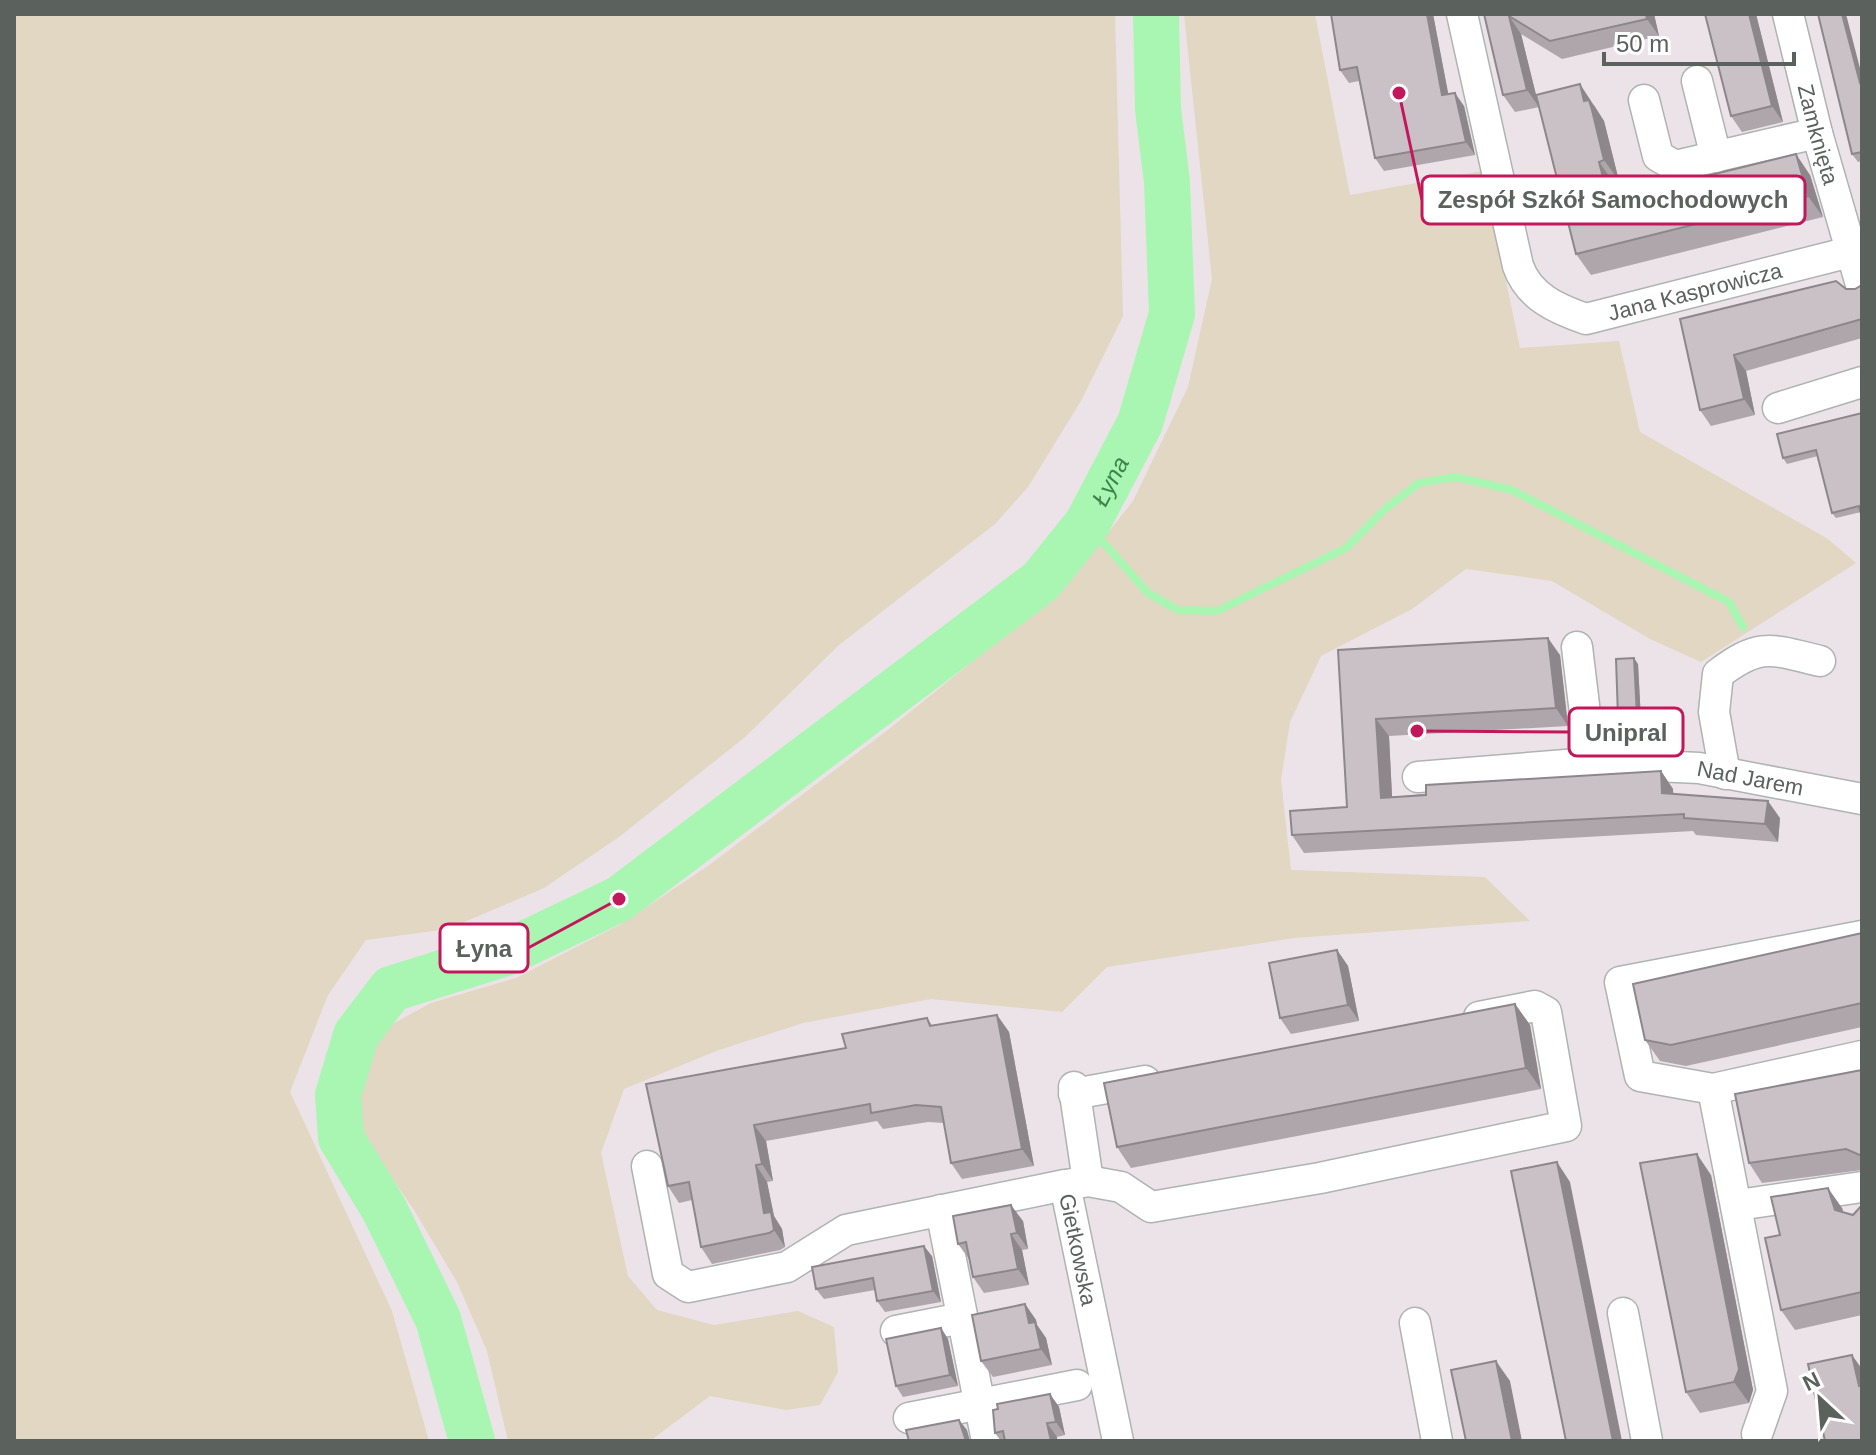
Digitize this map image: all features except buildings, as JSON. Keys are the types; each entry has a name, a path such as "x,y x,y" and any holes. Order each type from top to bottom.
{"street":[{"name":"Jana Kasprowicza","path":"1462,14 1514,255 1521,276 1545,301 1586,319 1857,250"},
{"name":"Zamknięta","path":"1788,14 1817,133 1857,250 1862,288"},
{"path":"1697,81 1716,157"},
{"path":"1644,100 1658,156 1664,163 1675,166 1817,133"},
{"path":"1778,408 1862,382"},
{"path":"1577,647 1591,763"},
{"path":"1725,774 1714,712 1718,674 1744,655 1772,649 1820,661"},
{"name":"Nad Jarem","path":"1418,777 1591,763 1699,768 1862,799"},
{"path":"1862,936 1620,982 1640,1076 1713,1089 1862,1056"},
{"path":"1180,1074 1074,1091 1077,1183 1121,1187 1151,1207 1320,1178 1566,1126 1546,1012 1535,1006 1458,1021"},
{"path":"1713,1089 1772,1391 1757,1434"},
{"name":"Gietkowska","path":"647,1166 668,1274 688,1287 787,1267 846,1230 1077,1183 1118,1441"},
{"path":"1738,1205 1860,1198"},
{"path":"941,1210 987,1441"},
{"path":"1623,1313 1647,1441"},
{"path":"896,1331 962,1318"},
{"path":"1415,1323 1437,1441"},
{"path":"909,1418 1077,1385"}],"shaded area":[{"path":"14,14 1115,14 1123,316 1081,401 1028,487 995,524 839,645 744,738 619,837 544,888 448,929 366,940 328,995 290,1092 392,1311 429,1441 14,1441"},
{"path":"1184,14 1315,14 1350,195 1483,171 1520,348 1619,341 1640,432 1828,539 1856,563 1701,662 1650,639 1552,581 1466,569 1412,609 1321,656 1290,722 1281,780 1291,870 1485,877 1530,921 1294,938 1107,967 1062,1012 931,999 803,1023 716,1051 624,1089 601,1153 628,1276 657,1310 714,1325 798,1311 834,1327 838,1372 820,1405 786,1410 710,1396 650,1441 508,1441 487,1351 457,1282 414,1210 360,1132 356,1070 385,1028 431,1003 516,978 621,924 708,866 889,729 1066,586 1133,501 1188,387 1212,279"}],"waterway":[{"name":"Łyna","path":"472,1441 438,1319 384,1209 341,1138 338,1095 356,1035 391,989 506,953 619,899 1041,581 1087,524 1140,423 1172,314 1167,182 1158,109 1156,14"},
{"path":"1087,524 1148,593 1178,610 1217,611 1346,548 1385,509 1419,483 1456,477 1512,490 1729,602 1743,627"}],"place":[{"name":"Zespół Szkół Samochodowych","path":"1399,93"},
{"name":"Unipral","path":"1417,731"},
{"name":"Łyna","path":"619,899"}]}
